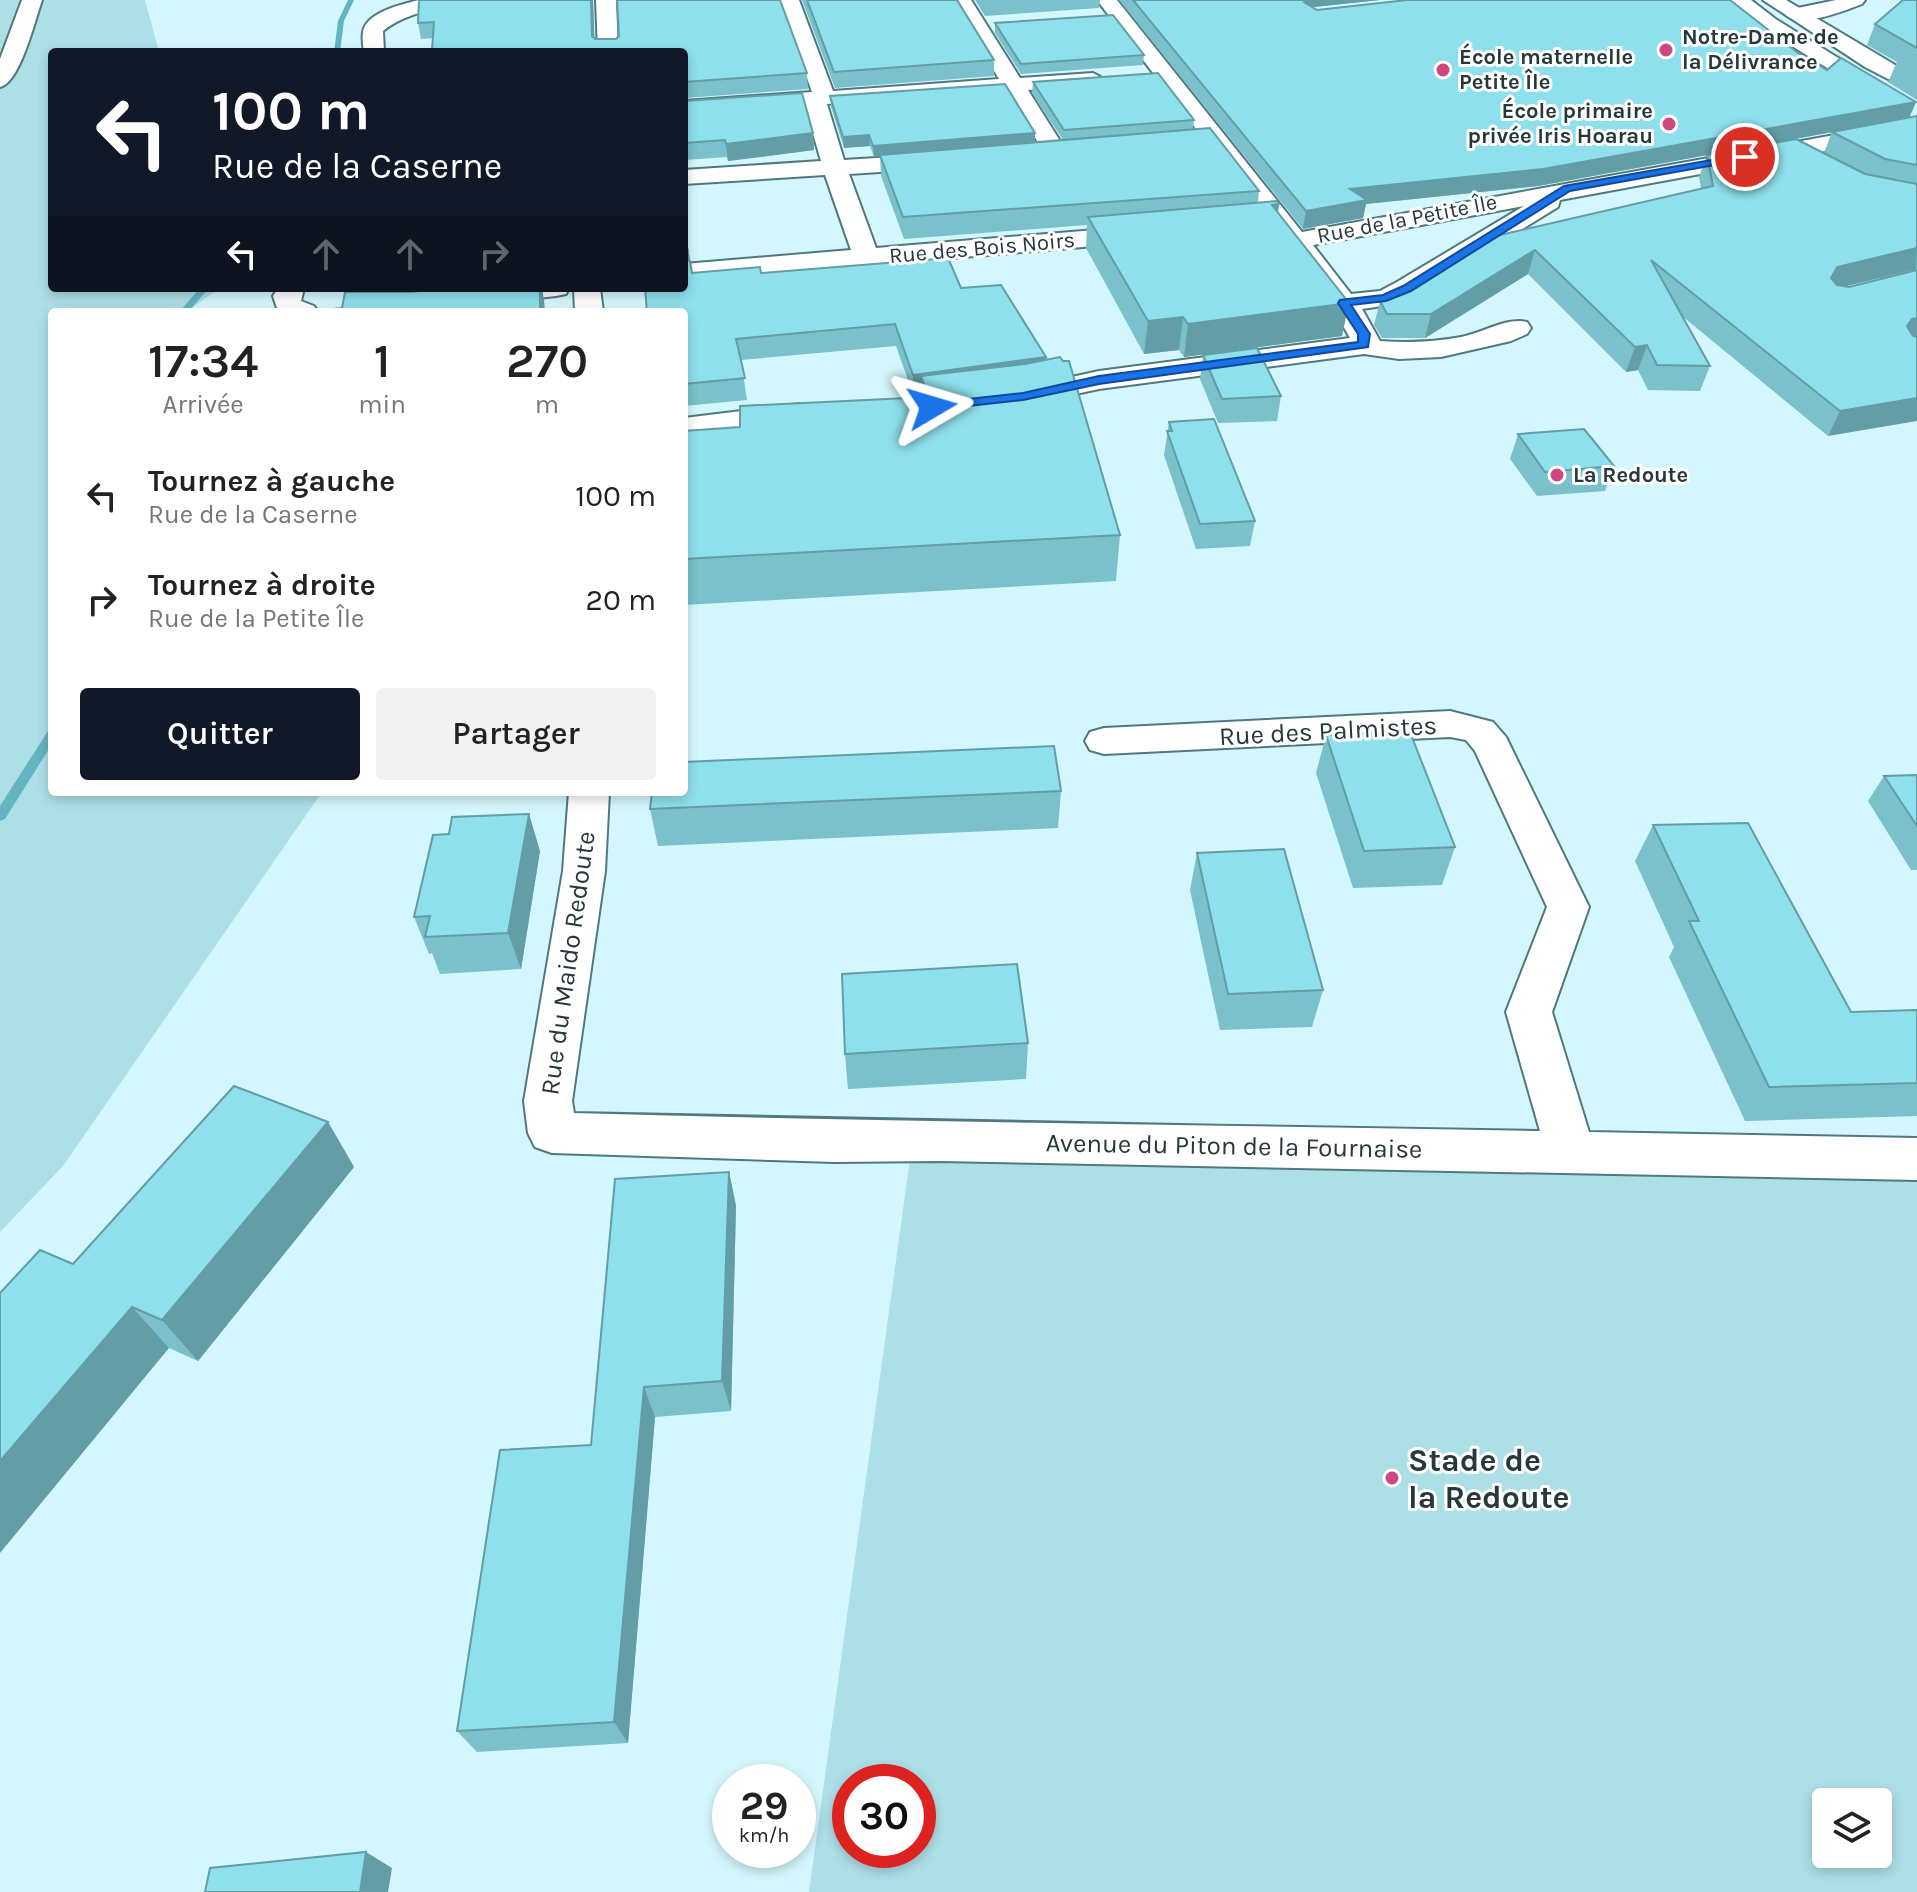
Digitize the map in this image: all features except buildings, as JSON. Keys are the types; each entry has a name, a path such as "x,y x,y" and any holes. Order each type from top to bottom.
{"street":[{"path":"0,81 23,31 32,0"},
{"path":"374,48 373,29 398,11 449,0"},
{"path":"606,0 608,48"},
{"path":"789,0 820,98 835,169 867,258"},
{"path":"961,0 987,25 1016,85 1055,152"},
{"path":"1739,0 1770,24 1910,112"},
{"path":"1773,0 1872,63 1917,87"},
{"path":"1795,14 1827,10 1855,0"},
{"path":"1088,18 1113,8 1216,138 1276,228 1344,303 1364,334 1364,345"},
{"path":"688,108 1166,73"},
{"name":"Rue de la Petite Île","path":"1276,228 1464,207 1790,149 1910,112"},
{"path":"1191,140 1216,138"},
{"path":"1029,154 1085,149"},
{"path":"1790,149 1829,172"},
{"path":"688,177 970,159"},
{"name":"Rue de la Petite Île","path":"1344,303 1386,298 1407,288 1567,189"},
{"path":"1464,207 1510,226"},
{"name":"Rue des Bois Noirs","path":"688,272 1174,231"},
{"path":"450,300 521,292"},
{"path":"992,400 1099,380 1364,345 1395,351 1461,345 1501,336 1517,328"},
{"path":"688,427 831,410"},
{"name":"Rue des Palmistes","path":"1104,741 1450,724 1479,731 1492,746 1568,907 1529,1012 1565,1127 1561,1152"},
{"name":"Rue du Maido Redoute","path":"552,1133 548,1101 584,871 589,796"},
{"name":"Avenue du Piton de la Fournaise","path":"552,1133 835,1141 1917,1159"}],"shaded area":[{"path":"0,0 145,0 158,48 48,48 48,292 214,292 192,308 48,308 48,796 319,796 63,1166 0,1232"},
{"name":"Stade de la Redoute","path":"910,1159 1917,1175 1917,1892 809,1892 812,1868 816,1868 816,1841"}],"waterway":[{"path":"338,48 341,21 351,0"},
{"path":"187,308 201,292"},
{"path":"0,816 48,740"}],"place":[{"name":"Notre-Dame de la Délivrance","path":"1666,50"},
{"name":"École maternelle Petite Île","path":"1443,70"},
{"name":"École primaire privée Iris Hoarau","path":"1669,124"},
{"name":"La Redoute","path":"1557,475"},
{"name":"Stade de la Redoute","path":"1392,1478"}],"route":[{"path":"932,407 1023,396 1078,383 1364,345 1364,334 1344,303 1386,298 1407,288 1567,189 1745,157"}]}
